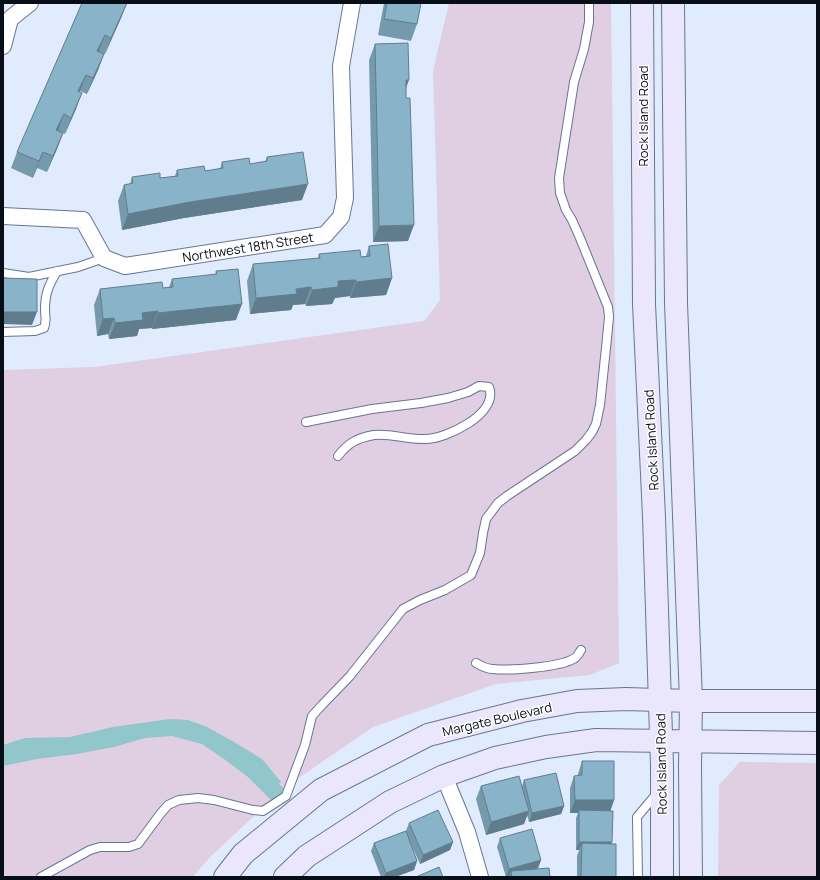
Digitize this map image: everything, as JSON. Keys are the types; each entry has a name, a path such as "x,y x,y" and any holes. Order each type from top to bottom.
{"main road":[{"name":"Rock Island Road","path":"642,3 644,304 654,517 660,700 662,877"},
{"path":"674,3 676,303 691,701 691,877"},
{"name":"Margate Boulevard","path":"225,877 243,854 321,790 428,735 522,711 577,701 626,699 691,701 817,701"},
{"path":"285,877 307,856 390,802 444,776 495,758 546,747 596,740 817,744"}],"street":[{"path":"3,46 10,19 30,3"},
{"name":"Northwest 18th Street","path":"104,258 126,266 326,235 341,217 345,198 341,66 352,3"},
{"path":"3,216 83,220 104,258"},
{"path":"444,776 467,832 480,877"}],"lane":[{"path":"41,877 90,850 100,847 129,847 138,844 168,805 179,800 198,798 214,800 248,809 263,811 286,796 305,745 312,716 350,676 402,609 444,590 471,575 480,553 482,533 486,519 498,503 575,451 592,432 596,424 600,405 609,317 608,307 578,232 566,210 560,193 559,178 574,82 584,49 589,22 589,3"},
{"path":"3,273 29,277 78,267 104,258"},
{"path":"3,332 35,331 44,328 46,322 46,300 49,284 57,271"},
{"path":"306,422 372,409 448,398 468,392 479,386 489,387 491,393 489,402 479,416 442,436 426,439 375,435 360,438 346,446 338,456"},
{"path":"476,663 484,668 492,669 520,669 562,664 575,659 581,650"},
{"path":"638,877 637,817 662,787"}],"shaded area":[{"path":"449,3 611,3 619,663 590,675 496,684 373,727 284,788 209,858 193,877 3,877 3,370 94,367 424,321 440,300 433,71"},
{"path":"170,719 188,720 207,727 234,742 262,759 281,782 266,793 252,780 202,744 172,736 145,738 114,747 3,766 3,745 25,738 70,737 113,727"},
{"path":"740,762 817,763 817,877 718,877 719,785"}],"building":[{"path":"82,3 127,3 111,38 105,35 97,51 104,54 93,78 86,75 78,91 82,93 71,118 64,114 56,130 63,133 53,156 43,152 39,161 17,152"},
{"path":"387,3 421,3 417,24 384,19"},
{"path":"408,43 409,80 406,80 406,98 410,98 414,225 379,226 375,44"},
{"path":"303,152 308,184 190,202 128,214 124,185 133,183 132,177 160,173 160,178 178,176 177,170 204,166 205,171 223,168 222,162 249,158 250,164 267,161 267,157"},
{"path":"388,244 392,278 356,282 356,280 338,281 338,287 312,290 311,287 296,289 297,294 256,298 253,264 320,258 319,254 360,250 361,257 370,256 369,246"},
{"path":"238,269 242,304 158,313 158,311 142,313 143,320 115,323 114,318 103,319 100,289 162,282 163,288 173,287 172,279 217,274 216,271"},
{"path":"3,278 37,279 37,312 3,312"},
{"path":"582,761 614,761 614,800 575,800 574,776 582,775"},
{"path":"556,773 564,806 532,813 524,780"},
{"path":"519,776 529,811 491,822 481,786"},
{"path":"438,810 453,842 423,855 409,823"},
{"path":"579,810 613,811 612,842 579,842"},
{"path":"532,829 541,860 509,869 500,838"},
{"path":"406,831 417,861 386,873 374,843"},
{"path":"582,843 616,844 616,877 581,877"},
{"path":"439,867 443,877 416,877"},
{"path":"549,868 550,877 512,877 511,871"}],"waterway":[{"path":"256,773 277,794"}]}
